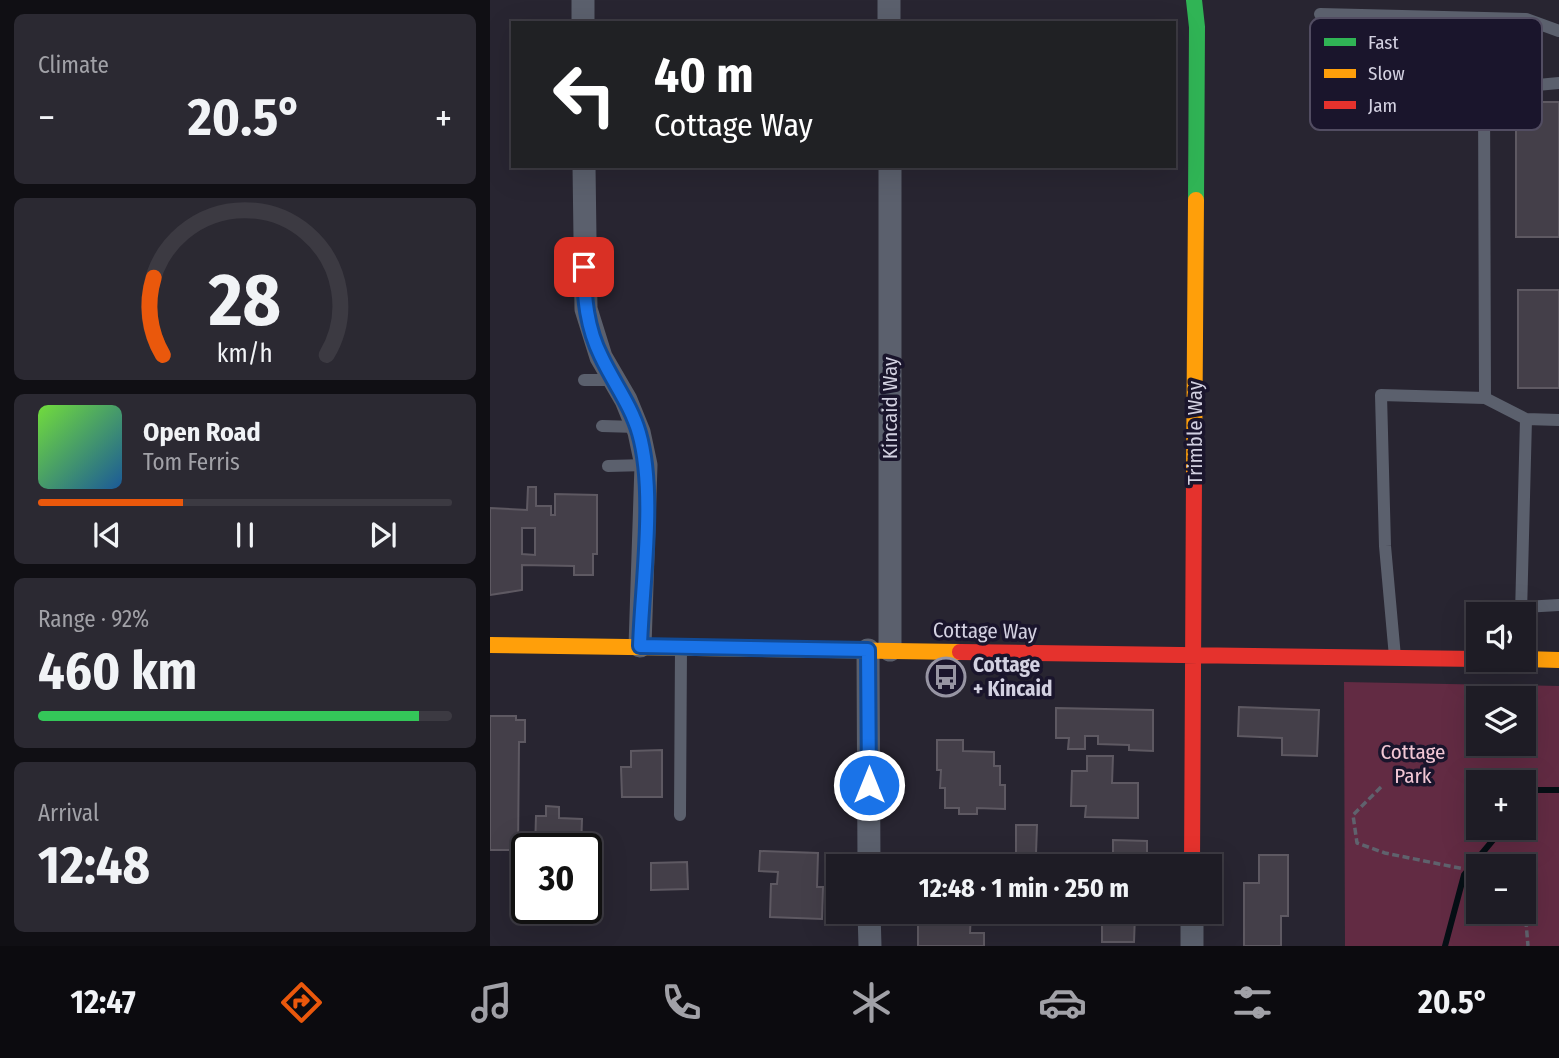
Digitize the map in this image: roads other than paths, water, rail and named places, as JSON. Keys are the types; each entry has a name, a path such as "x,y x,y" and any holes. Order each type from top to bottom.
{"street":[{"path":"583,0 583,21"},
{"path":"889,0 889,21"},
{"name":"Trimble Way","path":"1192,854 1197,27 1194,0"},
{"path":"583,168 586,309 598,349 637,427 646,465 640,646"},
{"name":"Kincaid Way","path":"870,854 879,650 890,168"},
{"name":"Cottage Way","path":"490,645 1466,659"},
{"path":"1536,659 1559,660"},
{"path":"869,924 870,946"},
{"path":"1192,924 1192,946"}],"lane":[{"path":"1320,13 1492,18"},
{"path":"1542,25 1559,31"},
{"path":"1484,130 1485,398"},
{"path":"584,380 614,380"},
{"path":"1395,658 1385,546 1381,395 1485,398 1526,419 1559,420"},
{"path":"1522,602 1526,419"},
{"path":"602,426 637,427"},
{"path":"608,466 646,465"},
{"path":"1536,608 1559,606"},
{"path":"680,815 681,647"}],"waterway":[{"path":"1536,790 1559,790"},
{"path":"1445,946 1464,875 1493,840"}],"place":[{"name":"Cottage + Kincaid","path":"946,677"}],"park label":[{"name":"Cottage Park","path":"1413,764"}]}
